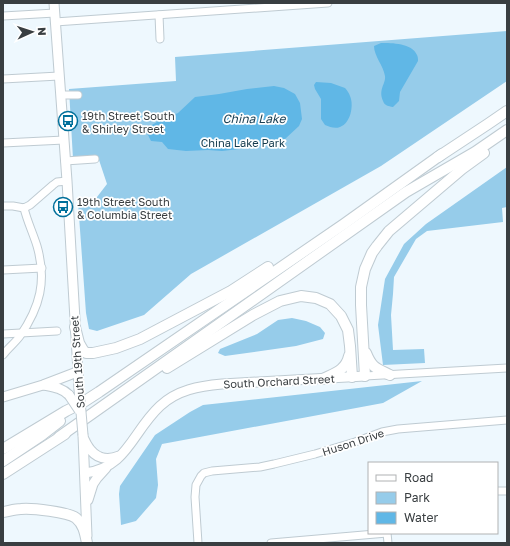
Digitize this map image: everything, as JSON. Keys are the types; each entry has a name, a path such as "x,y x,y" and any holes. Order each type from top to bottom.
{"highway":[{"path":"75,327 79,343 86,353 116,348 140,339 231,291 363,207 507,111"},
{"path":"59,437 406,192 475,152 507,130"},
{"path":"365,376 361,287 365,269 372,253 389,231 462,169 507,137"},
{"path":"3,449 99,392 442,154"},
{"path":"3,474 167,368 253,315 280,301 301,296 316,298 330,304 341,316 348,330 352,377"},
{"path":"363,340 370,361 374,367 390,375"},
{"path":"323,378 342,369 348,362 350,346"},
{"path":"3,461 42,435 99,392"},
{"path":"3,512 21,508 42,510 74,517 83,526 87,543"}],"main road":[{"name":"South 19th Street","path":"54,3 83,440 87,543"},
{"path":"3,397 43,385 78,372"},
{"name":"South Orchard Street","path":"84,473 94,472 114,462 122,455 160,406 185,391 202,386 222,384 365,376"},
{"path":"43,385 61,389 66,392 80,411"},
{"path":"83,440 90,451 101,458 115,458 122,455"},
{"path":"86,505 93,484 108,466"}],"street":[{"path":"3,16 55,17 159,15 328,3"},
{"path":"159,15 160,39"},
{"path":"3,79 59,76"},
{"path":"61,95 78,95"},
{"path":"3,143 64,140"},
{"path":"65,161 95,159"},
{"path":"3,206 24,208 30,205 52,185 57,182 67,181"},
{"path":"3,354 22,333 34,312 42,285 42,268 24,208"},
{"path":"3,270 42,268"},
{"path":"3,334 58,331"},
{"name":"South Orchard Street","path":"365,376 507,368"},
{"name":"Huson Drive","path":"198,543 195,497 196,485 204,473 260,467 315,454 382,432 416,427 507,420"},
{"path":"271,543 375,534"}],"green space":[{"name":"China Lake Park","path":"507,31 507,81 381,166 191,274 144,315 97,331 89,329 86,313 78,202 97,197 107,184 98,157 73,159 69,89 176,81 175,57"},
{"path":"507,167 507,207 502,208 503,222 427,231 416,239 394,277 391,315 393,350 424,349 425,363 383,365 378,325 385,279 404,244 426,224"},
{"path":"292,318 306,321 320,327 325,333 323,339 296,346 225,356 218,353 220,349 257,334 278,320"},
{"path":"422,381 383,403 162,444 156,459 158,485 156,498 136,521 121,525 119,494 120,486 155,435 203,405"}],"water":[{"path":"381,43 401,44 411,48 418,57 418,61 400,92 399,101 393,107 384,103 381,93 385,76 375,53 374,46"},
{"path":"316,82 331,83 345,88 350,95 352,104 351,113 344,125 334,128 325,125 321,119 321,99 315,89 314,85"},
{"name":"China Lake","path":"274,86 284,88 295,94 300,103 302,119 299,126 285,139 276,144 222,151 186,151 168,149 162,142 151,141 145,129 178,113 195,97"}],"place":[{"name":"19th Street South & Shirley Street","path":"68,121"},
{"name":"19th Street South & Columbia Street","path":"63,207"}]}
